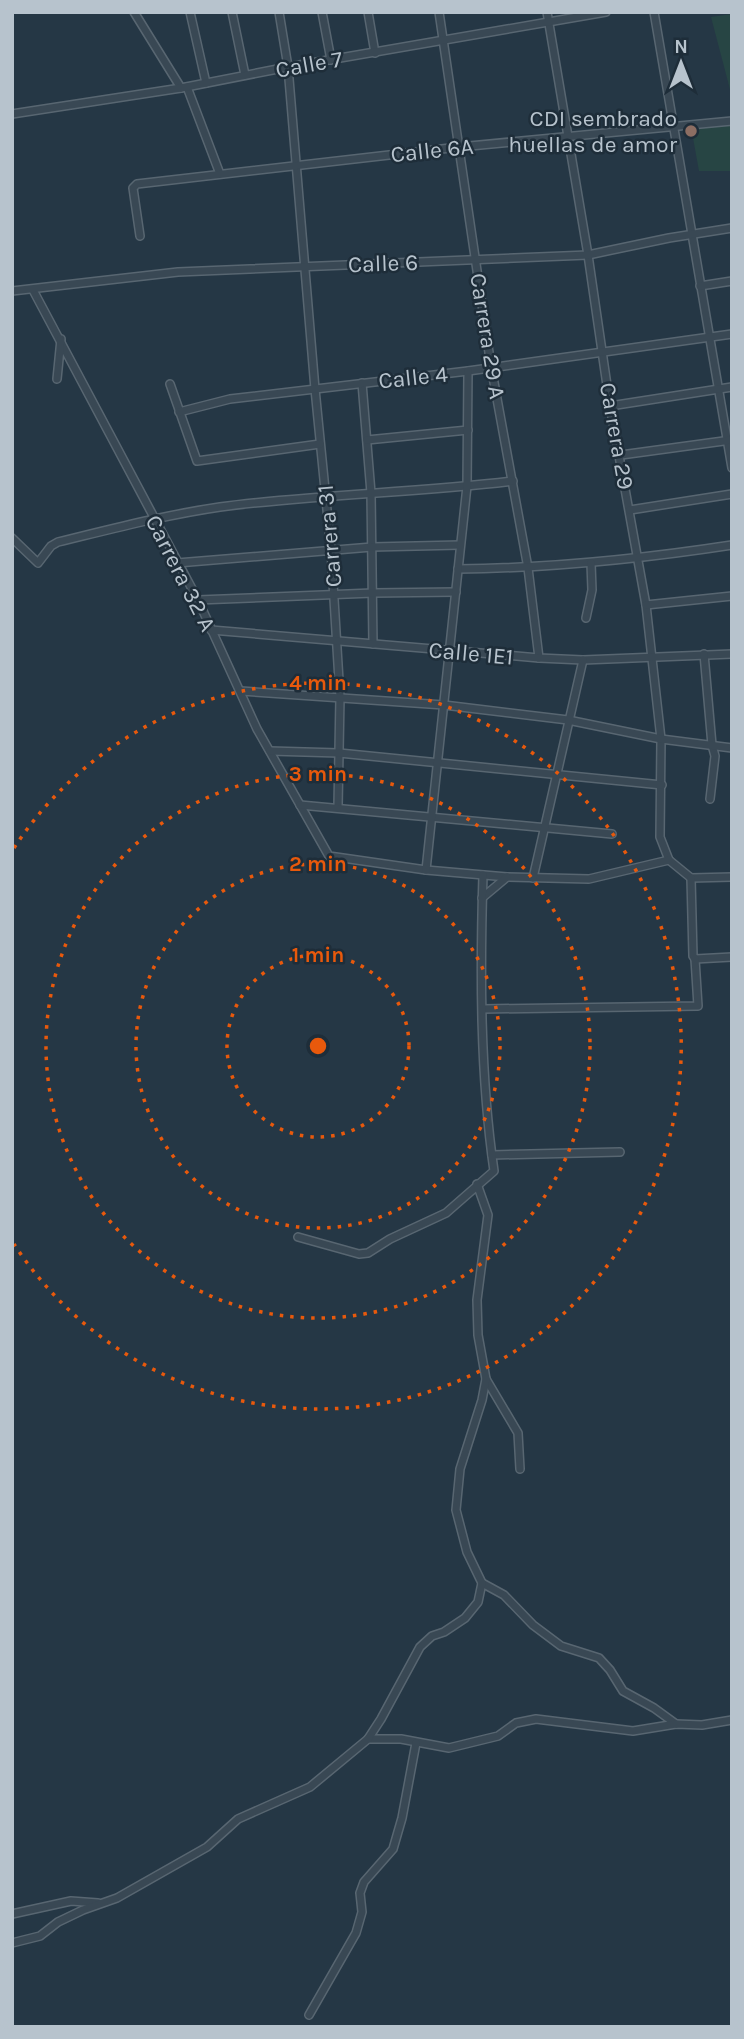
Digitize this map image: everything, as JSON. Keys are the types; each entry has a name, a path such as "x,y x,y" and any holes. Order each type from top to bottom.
{"street":[{"path":"134,12 184,88 220,174"},
{"path":"190,12 206,83"},
{"path":"232,12 245,75"},
{"name":"Carrera 31","path":"279,12 288,67 338,641 338,807"},
{"path":"322,12 331,60"},
{"path":"368,12 375,53"},
{"name":"Carrera 29 A","path":"439,12 491,366 528,568 539,659"},
{"name":"Carrera 29","path":"547,12 566,138 588,255 610,406 621,455 646,605 661,739 660,837 669,860"},
{"name":"Calle 7","path":"12,114 184,88 288,67 606,12"},
{"path":"654,12 732,468"},
{"name":"Calle 6A","path":"140,236 134,185 459,146 732,121"},
{"name":"Calle 6","path":"12,291 178,272 588,255 732,228"},
{"path":"700,286 732,281"},
{"name":"Carrera 32 A","path":"33,289 198,600 270,751 329,856 425,870"},
{"name":"Calle 4","path":"179,412 230,399 468,371 601,350 732,334"},
{"path":"57,379 61,338"},
{"path":"468,371 467,486 425,870 507,877 589,879 669,860 691,878 732,877"},
{"path":"362,383 371,493 373,644"},
{"path":"170,384 196,460 200,462 320,444"},
{"path":"610,406 732,387"},
{"path":"367,440 468,430"},
{"path":"621,455 729,441"},
{"path":"12,538 38,563 51,546 58,542 154,518 220,507 326,495 513,481"},
{"path":"630,510 732,494"},
{"path":"177,563 372,547 460,545"},
{"path":"458,569 528,568 638,559 732,545"},
{"path":"586,618 592,590 591,563"},
{"path":"198,600 456,592"},
{"path":"646,605 732,596"},
{"name":"Calle 1E1","path":"211,630 539,659 583,660 732,654"},
{"path":"704,654 715,756 710,799"},
{"path":"533,878 583,660"},
{"path":"241,691 444,705 568,720 661,739 732,748"},
{"path":"270,751 339,753 662,785"},
{"path":"300,805 612,834"},
{"path":"298,1237 359,1254 368,1253 390,1239 455,1208 477,1184 494,1171 483,1009 480,916 483,875"},
{"path":"482,898 507,877"},
{"path":"483,1009 698,1006 693,956 691,878"},
{"path":"695,959 732,957"},
{"path":"492,1155 620,1152"},
{"path":"477,1184 488,1215 477,1300 478,1335 486,1378 518,1433 520,1469"},
{"path":"486,1378 482,1400 460,1469 456,1510 467,1552 482,1583 503,1595 533,1625 561,1646 599,1658 623,1691 676,1724"},
{"path":"12,1942 40,1936 58,1922 117,1898 207,1847 238,1819 250,1812 310,1787 368,1739 419,1647 432,1636 444,1632 465,1618 478,1602 482,1583"},
{"path":"368,1739 401,1739 449,1748 498,1736 524,1720 536,1719 633,1731 676,1724 702,1725 732,1720"},
{"path":"309,2015 356,1933 362,1912 360,1893 364,1882 393,1849 402,1818 416,1743"},
{"path":"12,1914 71,1901 100,1903"}],"green space":[{"path":"732,14 732,97 711,17"},
{"path":"732,123 732,171 699,171 691,127"}],"place":[{"name":"CDI sembrado huellas de amor","path":"691,131"}]}
